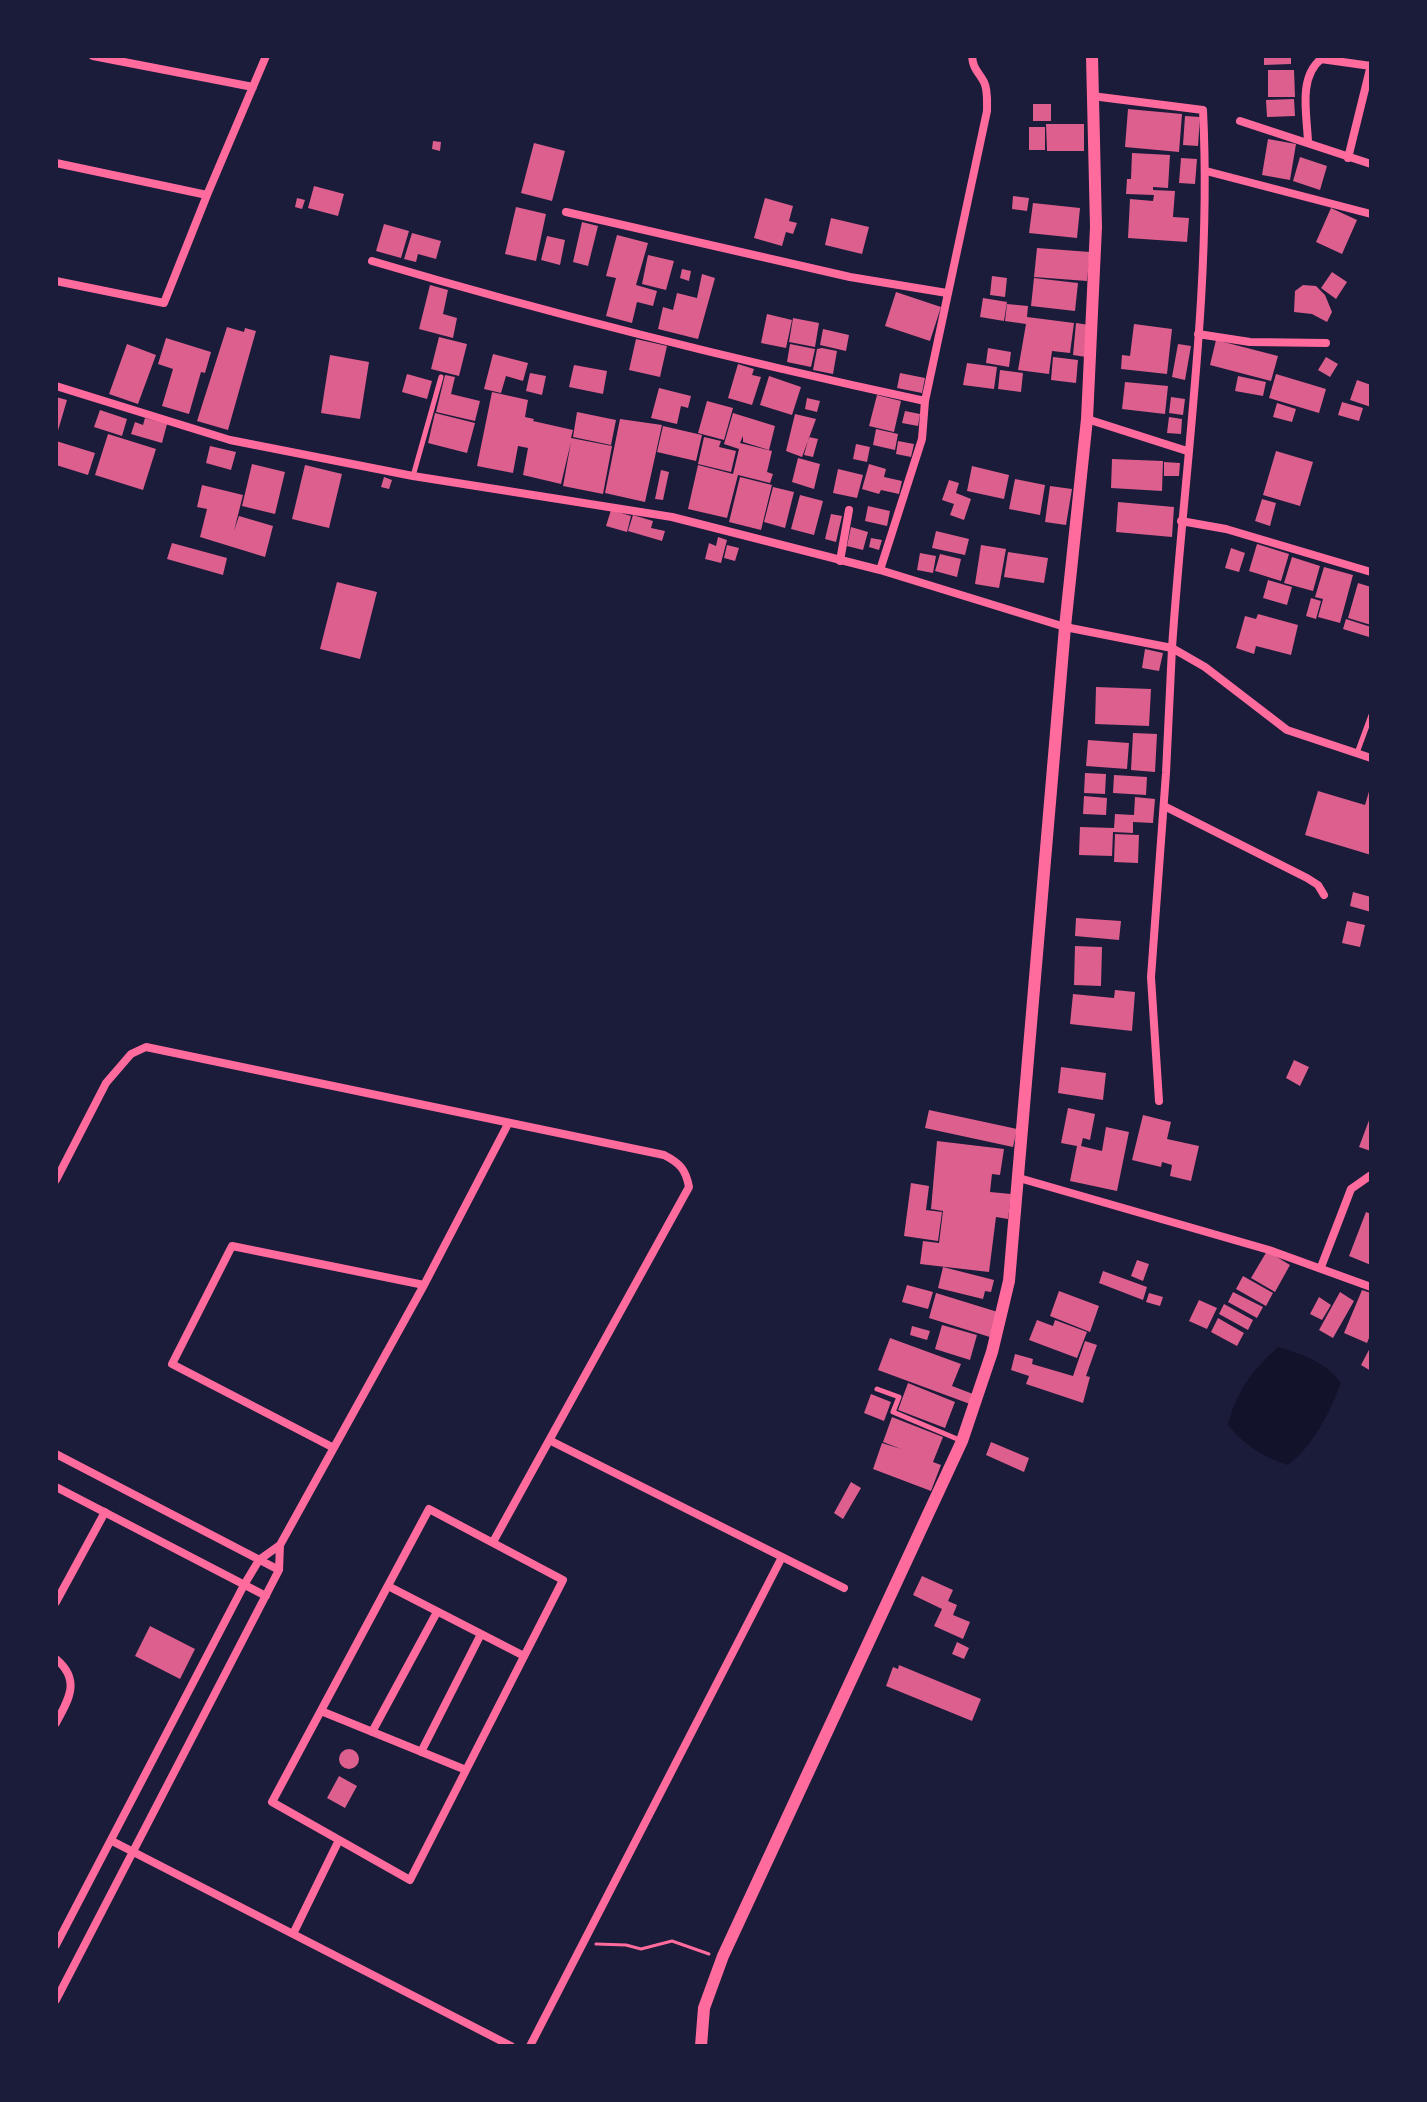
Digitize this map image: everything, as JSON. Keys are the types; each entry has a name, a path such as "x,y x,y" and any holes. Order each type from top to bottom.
{"street":[{"path":"93,56 253,87"},
{"path":"56,281 164,303 266,56"},
{"path":"880,570 922,439 925,401 987,111 987,90 983,79 973,69 972,56"},
{"path":"701,2046 704,2008 723,1956 962,1441 992,1352 1009,1281 1065,627 1087,419 1096,227 1092,56"},
{"path":"1308,142 1306,79 1311,67 1321,59 1371,65 1348,158"},
{"path":"1091,96 1203,110 1206,171 1198,334 1181,521 1151,977 1159,1101"},
{"path":"1240,121 1371,164"},
{"path":"56,163 207,195"},
{"path":"1206,171 1371,214"},
{"path":"566,212 850,277 947,293"},
{"path":"372,261 470,290 747,362 925,401"},
{"path":"1198,334 1250,342 1326,343"},
{"path":"56,386 230,440 413,476 672,517 880,570 1065,627 1172,648 1205,667 1287,730 1371,758"},
{"path":"1087,419 1187,451"},
{"path":"840,561 849,510"},
{"path":"1181,521 1226,529 1371,572"},
{"path":"1164,806 1307,878 1318,885 1324,895"},
{"path":"56,1180 106,1083 131,1054 146,1047 664,1155 678,1162 687,1173 689,1187 493,1542"},
{"path":"56,2000 279,1570 280,1545 424,1285 508,1124"},
{"path":"1321,1267 1351,1189 1371,1175"},
{"path":"1019,1178 1321,1267 1371,1287"},
{"path":"332,1447 172,1364 232,1246 424,1285"},
{"path":"551,1441 844,1588"},
{"path":"56,1454 279,1570"},
{"path":"56,1487 266,1596"},
{"path":"429,1509 493,1542 563,1580 410,1880 272,1802 429,1509"},
{"path":"56,1602 105,1512"},
{"path":"56,1945 244,1585 259,1560 280,1545"},
{"path":"530,2046 782,1557"},
{"path":"388,1586 524,1656"},
{"path":"372,1732 437,1612"},
{"path":"421,1752 481,1634"},
{"path":"56,1659 67,1668 72,1681 67,1702 56,1723"},
{"path":"321,1711 466,1770"},
{"path":"294,1932 339,1840"},
{"path":"112,1841 511,2046"}],"lane":[{"path":"413,476 441,377"},
{"path":"1357,753 1371,715"},
{"path":"877,1389 899,1397 893,1412 962,1441"}],"path":[{"path":"585,1943 641,1949 672,1941 707,1954 723,1956"}],"shaded area":[{"path":"1278,1347 1321,1364 1341,1383 1320,1428 1288,1465 1255,1450 1228,1425 1247,1382"}],"building":[{"path":"1264,56 1291,56 1291,64 1264,65"},
{"path":"1268,70 1294,70 1295,97 1268,97"},
{"path":"1294,99 1295,116 1267,117 1266,100"},
{"path":"1033,104 1051,104 1051,121 1033,121"},
{"path":"1128,109 1182,114 1179,152 1125,147"},
{"path":"1185,116 1200,117 1198,146 1183,145"},
{"path":"1046,124 1084,124 1084,151 1047,151"},
{"path":"1029,127 1045,127 1045,150 1029,150"},
{"path":"1268,139 1296,144 1290,180 1262,175"},
{"path":"433,141 441,142 440,151 432,149"},
{"path":"534,143 565,151 552,201 521,193"},
{"path":"1132,153 1170,155 1168,188 1153,187 1153,190 1175,191 1173,217 1189,218 1187,242 1128,238 1130,199 1153,201 1154,195 1126,194 1127,179 1131,179"},
{"path":"1300,157 1327,166 1320,190 1293,181"},
{"path":"1181,158 1197,159 1195,184 1179,183"},
{"path":"314,186 344,194 338,216 308,208"},
{"path":"1013,196 1029,198 1027,211 1012,209"},
{"path":"297,198 305,200 302,209 295,207"},
{"path":"765,198 793,206 789,221 797,223 793,234 786,232 782,246 754,238"},
{"path":"1033,203 1080,208 1077,238 1029,233"},
{"path":"516,207 546,214 536,261 505,254"},
{"path":"1331,208 1357,220 1342,254 1316,242"},
{"path":"831,218 869,227 862,254 825,245"},
{"path":"582,222 598,226 588,266 573,262"},
{"path":"384,224 409,231 401,258 376,251"},
{"path":"412,233 441,241 436,259 418,254 416,262 404,259"},
{"path":"617,235 648,243 636,285 657,291 653,306 637,302 632,323 606,316 616,278 606,276"},
{"path":"547,236 565,240 560,265 541,260"},
{"path":"1037,248 1090,252 1087,281 1034,277"},
{"path":"648,255 674,261 666,290 642,284"},
{"path":"682,269 691,271 689,281 680,278"},
{"path":"1332,272 1347,282 1336,299 1321,288"},
{"path":"702,274 715,278 698,339 658,329 663,307 673,310 677,293 697,298"},
{"path":"992,276 1007,278 1005,297 990,295"},
{"path":"1034,278 1078,283 1075,311 1031,306"},
{"path":"430,285 448,290 443,314 457,318 453,338 419,329"},
{"path":"1303,285 1316,286 1325,295 1332,312 1327,322 1312,314 1294,312 1295,291"},
{"path":"896,292 941,307 930,341 885,326"},
{"path":"983,298 1007,302 1004,321 980,317"},
{"path":"1007,304 1028,306 1027,317 1074,323 1070,353 1052,351 1049,374 1018,370 1026,324 1005,321"},
{"path":"767,314 792,320 786,348 761,343"},
{"path":"793,318 819,323 815,347 789,342"},
{"path":"1076,323 1089,325 1086,357 1073,355"},
{"path":"1134,324 1172,329 1167,374 1121,369 1122,355 1130,356"},
{"path":"227,327 244,332 245,328 256,331 228,430 197,421"},
{"path":"823,329 849,335 846,351 820,345"},
{"path":"439,337 467,344 459,376 431,369"},
{"path":"166,338 211,352 205,373 201,372 189,414 162,406 173,369 158,364"},
{"path":"636,339 667,346 660,377 629,370"},
{"path":"1216,340 1278,356 1271,381 1210,365"},
{"path":"127,344 156,355 138,404 109,394"},
{"path":"790,344 815,349 811,367 787,362"},
{"path":"1178,344 1191,346 1185,380 1172,377"},
{"path":"988,348 1011,352 1009,367 986,363"},
{"path":"817,349 837,351 833,374 813,370"},
{"path":"493,354 528,363 523,381 506,376 501,393 484,389"},
{"path":"330,355 369,362 360,419 321,413"},
{"path":"1053,357 1078,360 1076,383 1051,380"},
{"path":"1326,357 1338,364 1330,377 1318,370"},
{"path":"967,363 997,367 994,389 963,385"},
{"path":"738,364 754,369 752,375 761,377 752,405 728,398"},
{"path":"574,365 607,371 603,394 569,387"},
{"path":"1000,370 1023,373 1021,392 998,389"},
{"path":"530,373 546,376 542,395 526,391"},
{"path":"900,373 925,378 922,393 897,388"},
{"path":"407,374 432,381 427,399 402,392"},
{"path":"1276,374 1326,389 1319,413 1269,398"},
{"path":"445,375 455,377 451,394 480,401 475,421 436,412"},
{"path":"769,376 801,387 792,415 760,405"},
{"path":"1238,376 1266,382 1263,396 1235,391"},
{"path":"1357,380 1371,385 1371,407 1350,400"},
{"path":"1125,382 1168,386 1165,414 1122,409"},
{"path":"659,388 691,396 688,408 681,406 677,424 651,418"},
{"path":"492,392 528,400 525,417 533,421 573,430 571,438 612,446 603,494 563,486 571,442 561,484 523,475 528,448 518,446 513,473 477,466"},
{"path":"877,395 901,401 894,432 869,426"},
{"path":"56,397 67,400 57,434 56,434"},
{"path":"1171,397 1185,399 1183,415 1169,413"},
{"path":"807,398 820,401 817,412 805,409"},
{"path":"707,401 733,408 724,440 698,433"},
{"path":"1342,402 1363,408 1359,421 1338,415"},
{"path":"1277,403 1296,409 1292,422 1273,417"},
{"path":"100,410 127,419 122,436 94,427"},
{"path":"905,411 920,414 918,426 902,423"},
{"path":"577,412 616,420 611,445 573,437"},
{"path":"435,413 475,423 467,453 428,443"},
{"path":"733,413 775,426 769,450 743,442 743,436 740,443 772,451 767,472 773,474 770,483 738,475 727,518 688,509 698,465 733,474 739,449 724,444"},
{"path":"795,414 816,419 802,457 786,451"},
{"path":"1169,417 1182,419 1181,434 1167,433"},
{"path":"145,418 167,424 162,443 131,434 135,422 143,425"},
{"path":"620,419 662,425 645,502 605,493"},
{"path":"663,426 702,435 696,461 657,452"},
{"path":"876,429 898,434 895,450 873,445"},
{"path":"108,434 156,449 143,490 95,475"},
{"path":"704,437 721,441 719,447 736,451 731,472 698,464"},
{"path":"809,437 818,439 813,457 804,455"},
{"path":"56,441 95,453 88,475 56,465"},
{"path":"898,441 914,444 911,457 896,454"},
{"path":"856,444 870,447 867,462 853,459"},
{"path":"210,446 236,452 231,470 206,463"},
{"path":"1276,451 1313,462 1300,506 1263,495"},
{"path":"798,458 820,464 814,489 792,482"},
{"path":"1112,459 1163,461 1162,491 1111,488"},
{"path":"1164,462 1180,463 1179,476 1164,476"},
{"path":"252,464 285,472 275,514 242,506"},
{"path":"869,464 886,469 884,477 902,481 899,494 881,490 879,494 862,489"},
{"path":"305,465 342,474 329,528 292,519"},
{"path":"972,466 1009,475 1004,499 967,491"},
{"path":"838,469 863,475 857,498 833,493"},
{"path":"661,470 669,472 663,500 655,499"},
{"path":"384,477 392,480 389,489 381,487"},
{"path":"740,477 772,485 761,530 729,522"},
{"path":"1015,479 1045,485 1040,515 1009,509"},
{"path":"949,480 959,483 956,493 971,499 964,520 950,515 954,504 942,500"},
{"path":"202,485 243,495 234,531 239,516 273,526 265,557 200,537 207,509 197,507"},
{"path":"1050,486 1072,489 1066,525 1045,522"},
{"path":"773,487 794,492 785,528 764,522"},
{"path":"800,495 823,501 814,535 791,529"},
{"path":"1262,499 1276,503 1270,526 1255,521"},
{"path":"1118,502 1174,507 1172,537 1116,532"},
{"path":"868,506 890,511 887,526 865,521"},
{"path":"611,510 631,516 627,532 606,526"},
{"path":"831,514 842,516 836,542 825,539"},
{"path":"633,515 653,521 651,528 665,531 662,541 628,531"},
{"path":"851,527 868,532 863,550 847,546"},
{"path":"936,531 969,539 965,555 932,548"},
{"path":"718,537 727,540 721,563 705,559 709,543 716,546"},
{"path":"871,538 882,540 879,550 869,547"},
{"path":"172,543 227,558 223,575 167,559"},
{"path":"1257,544 1289,554 1281,581 1249,571"},
{"path":"727,545 739,548 735,561 724,558"},
{"path":"981,545 1006,549 999,588 975,584"},
{"path":"1231,548 1245,553 1239,572 1225,568"},
{"path":"1008,552 1048,558 1044,583 1004,577"},
{"path":"920,553 936,556 933,573 917,570"},
{"path":"940,554 961,559 957,577 935,571"},
{"path":"1292,557 1320,566 1313,591 1284,583"},
{"path":"1324,567 1353,575 1340,623 1318,617 1323,599 1315,597"},
{"path":"1268,580 1292,587 1287,605 1263,598"},
{"path":"337,582 377,592 360,659 320,649"},
{"path":"1358,583 1371,587 1371,625 1348,618"},
{"path":"1311,598 1321,601 1316,619 1306,616"},
{"path":"1258,614 1298,625 1291,655 1256,646 1254,654 1236,648 1245,616 1256,619"},
{"path":"1346,619 1371,627 1369,637 1343,629"},
{"path":"1145,649 1163,653 1159,671 1142,668"},
{"path":"1096,687 1151,689 1149,726 1095,724"},
{"path":"1133,733 1157,734 1155,772 1131,770"},
{"path":"1088,740 1129,743 1127,769 1086,766"},
{"path":"1085,773 1106,774 1105,794 1084,793"},
{"path":"1114,775 1147,777 1146,795 1113,793"},
{"path":"1370,788 1371,855 1305,835 1318,791 1365,805"},
{"path":"1084,796 1107,798 1106,815 1083,814"},
{"path":"1135,797 1155,799 1153,823 1133,822 1133,833 1113,832 1112,856 1079,855 1080,827 1114,828 1115,814 1134,815"},
{"path":"1115,834 1139,835 1138,863 1114,862"},
{"path":"1353,892 1371,897 1371,912 1350,906"},
{"path":"1076,918 1121,921 1119,940 1075,936"},
{"path":"1347,921 1365,925 1360,947 1342,943"},
{"path":"1075,946 1102,947 1101,986 1074,985"},
{"path":"1115,990 1135,992 1132,1031 1070,1024 1073,994 1114,998"},
{"path":"1294,1060 1309,1067 1300,1086 1286,1078"},
{"path":"1061,1067 1106,1073 1103,1100 1058,1093"},
{"path":"1068,1108 1095,1114 1090,1140 1083,1138 1081,1146 1102,1151 1106,1127 1129,1132 1117,1191 1070,1181 1077,1146 1061,1143"},
{"path":"929,1110 1017,1129 1013,1147 925,1128"},
{"path":"1143,1115 1171,1122 1167,1139 1199,1146 1191,1181 1170,1176 1172,1165 1162,1162 1161,1167 1132,1160"},
{"path":"1371,1115 1371,1151 1359,1147"},
{"path":"937,1141 1004,1149 1000,1175 992,1174 990,1192 1011,1194 1008,1219 996,1217 989,1272 920,1264 923,1241 939,1243 943,1211 931,1209"},
{"path":"911,1183 929,1186 926,1210 942,1212 938,1241 904,1236"},
{"path":"1366,1212 1371,1214 1371,1265 1349,1256"},
{"path":"1267,1251 1290,1265 1275,1292 1251,1278"},
{"path":"1137,1260 1149,1264 1143,1281 1131,1276"},
{"path":"943,1267 994,1280 991,1292 985,1291 983,1299 938,1288"},
{"path":"1103,1271 1147,1287 1143,1300 1099,1283"},
{"path":"1243,1276 1273,1293 1266,1306 1236,1289"},
{"path":"907,1285 933,1292 928,1309 902,1302"},
{"path":"1362,1290 1371,1293 1371,1333 1367,1343 1344,1333"},
{"path":"1059,1291 1099,1306 1090,1332 1050,1316"},
{"path":"1233,1292 1263,1307 1257,1318 1228,1302"},
{"path":"1340,1292 1354,1301 1333,1338 1319,1330"},
{"path":"936,1293 1001,1313 993,1338 929,1318"},
{"path":"1149,1293 1163,1297 1160,1306 1146,1302"},
{"path":"1319,1297 1331,1305 1322,1320 1310,1314"},
{"path":"1199,1300 1217,1308 1207,1329 1189,1321"},
{"path":"1224,1304 1253,1320 1248,1330 1219,1314"},
{"path":"1218,1318 1244,1333 1237,1346 1211,1332"},
{"path":"1037,1320 1053,1326 1055,1320 1087,1332 1077,1358 1029,1340"},
{"path":"942,1325 977,1335 970,1360 935,1349"},
{"path":"912,1326 930,1331 927,1340 910,1335"},
{"path":"890,1338 961,1364 952,1386 973,1394 970,1404 878,1370"},
{"path":"1085,1341 1097,1345 1086,1376 1090,1377 1083,1403 1026,1384 1029,1376 1011,1370 1015,1354 1033,1359 1032,1364 1073,1376"},
{"path":"1371,1346 1371,1371 1361,1365"},
{"path":"908,1383 955,1402 945,1428 898,1410"},
{"path":"871,1394 891,1402 884,1421 864,1413"},
{"path":"892,1417 943,1437 933,1462 941,1465 931,1491 873,1469 882,1443 901,1449 883,1442"},
{"path":"991,1442 1029,1458 1024,1472 986,1455"},
{"path":"851,1482 861,1488 843,1519 834,1513"},
{"path":"922,1576 953,1590 948,1601 957,1605 953,1615 970,1622 963,1639 934,1626 942,1609 913,1595"},
{"path":"150,1626 195,1649 180,1679 135,1656"},
{"path":"957,1642 969,1648 964,1659 952,1654"},
{"path":"899,1665 981,1699 972,1721 886,1686 893,1667 898,1669"},
{"path":"349,1749 356,1752 359,1759 356,1766 349,1769 342,1766 339,1759 342,1752"},
{"path":"339,1776 357,1786 345,1808 327,1798"}]}
